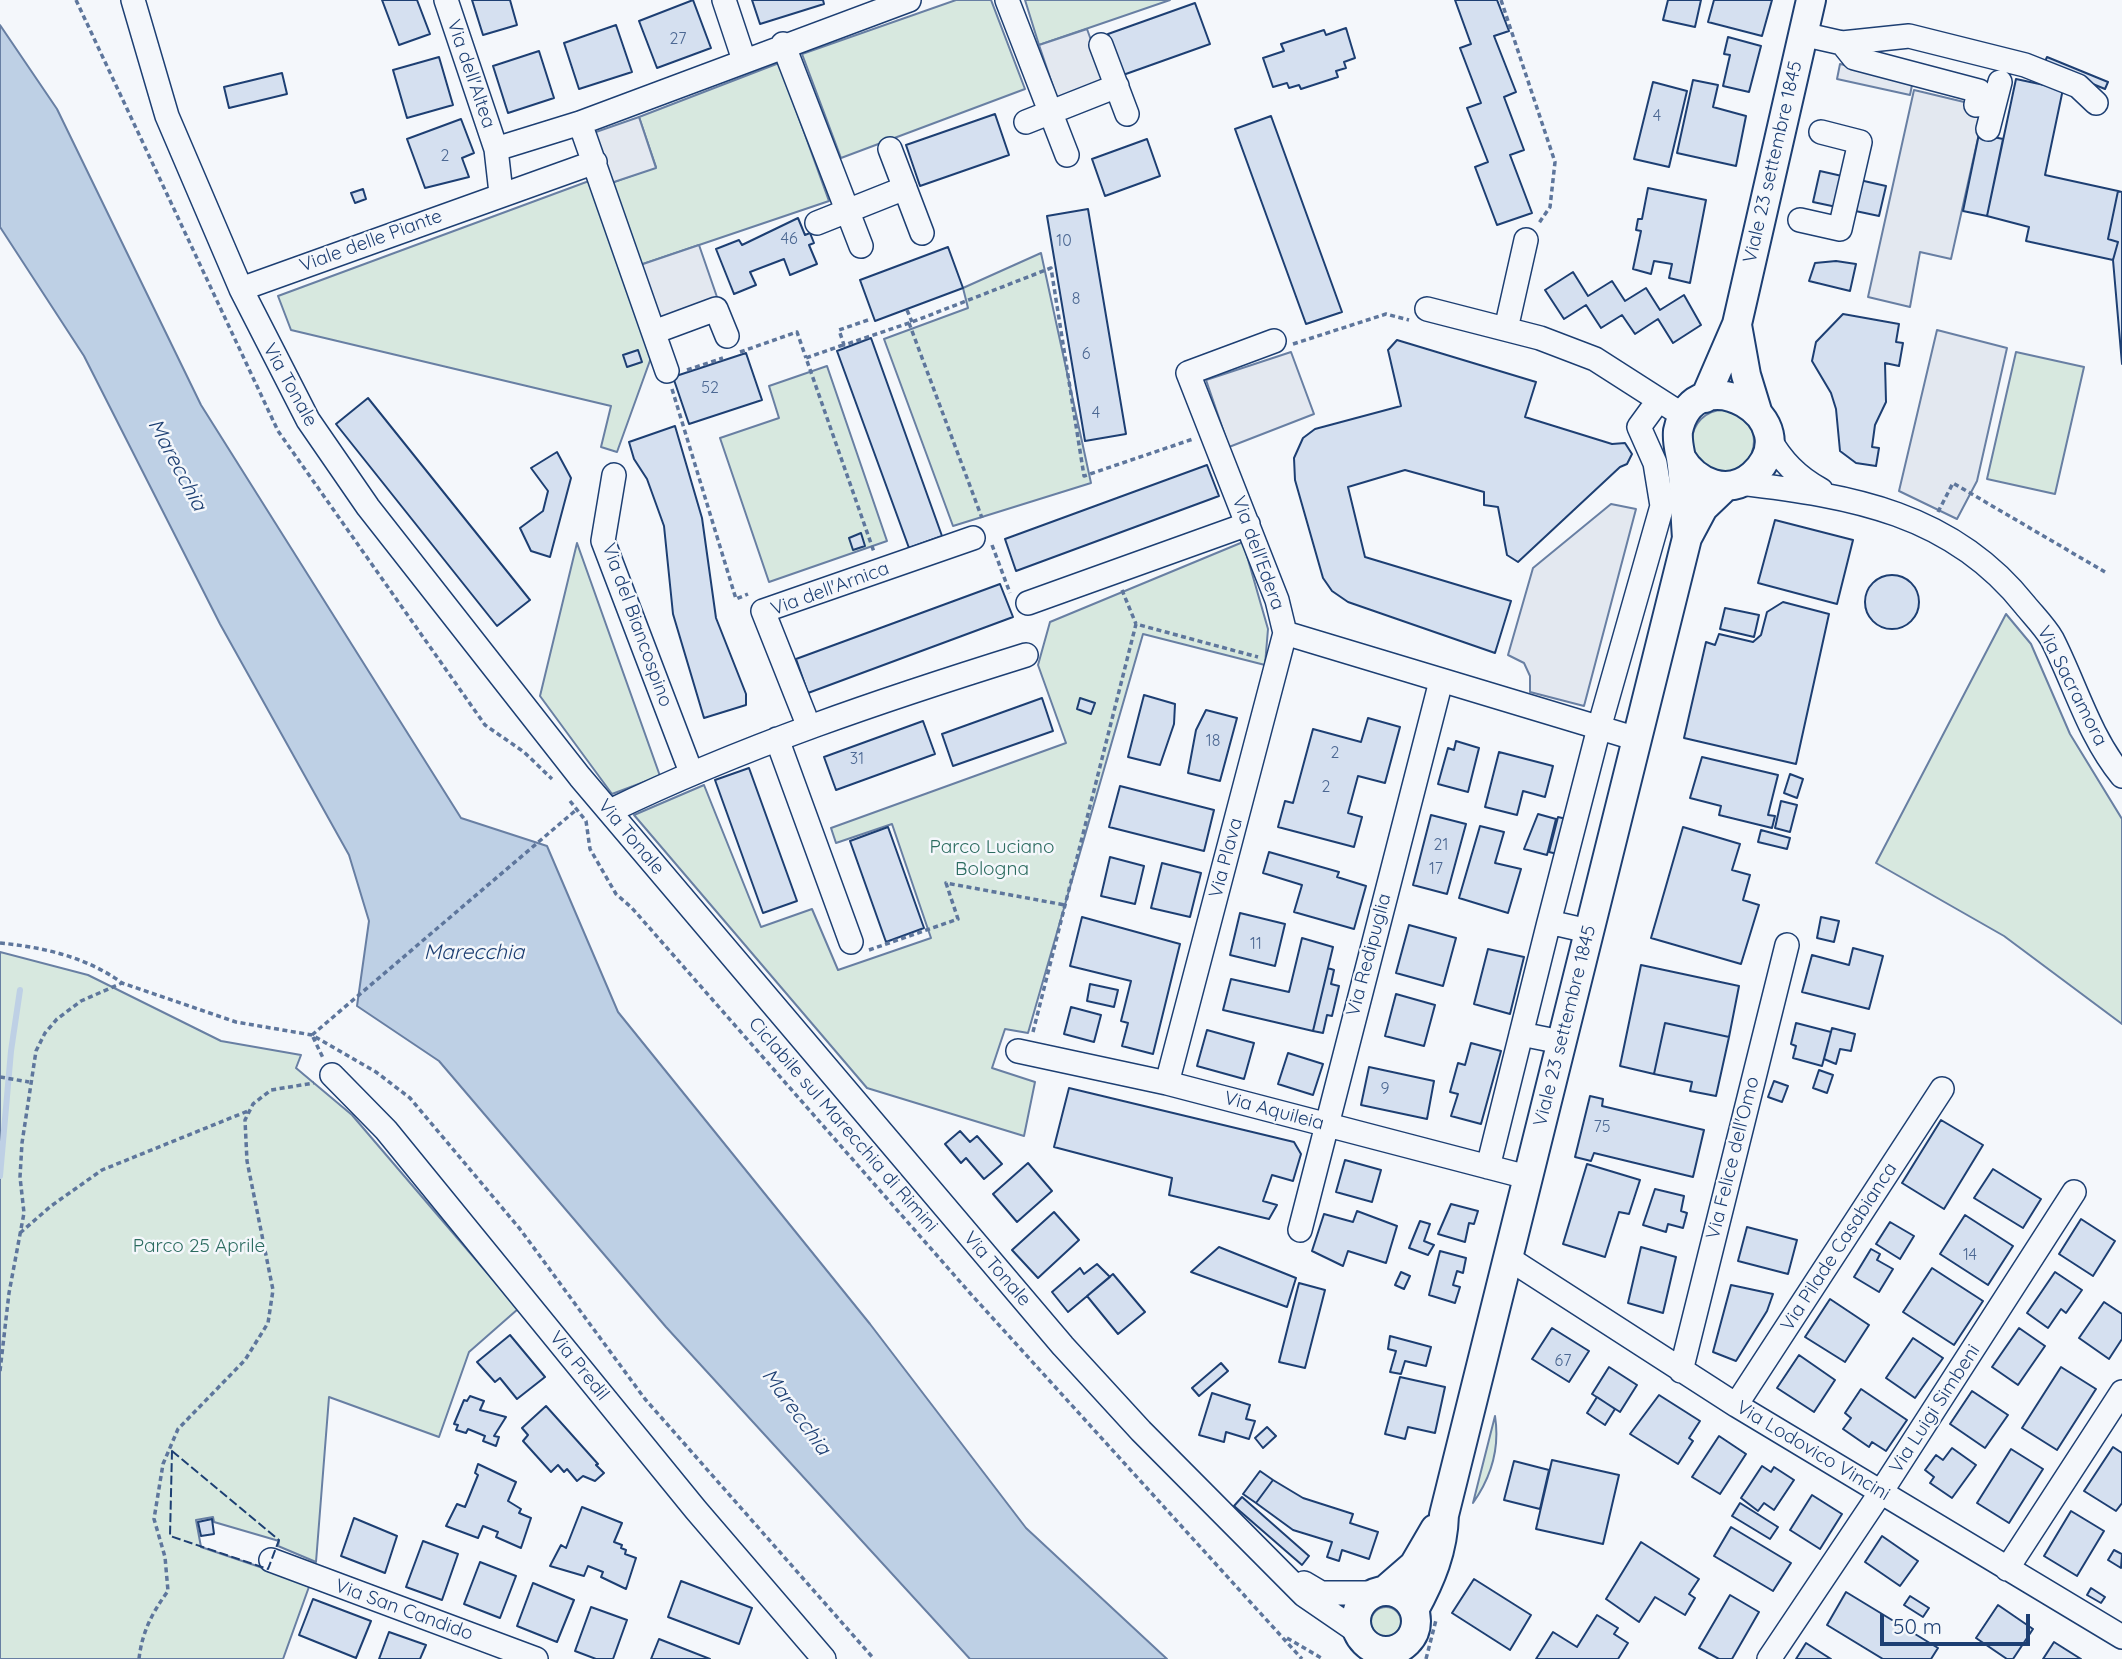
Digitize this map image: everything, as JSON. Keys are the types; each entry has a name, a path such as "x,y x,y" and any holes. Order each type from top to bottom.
{"main road":[{"name":"Viale 23 settembre 1845","path":"1687,538 1678,437 1684,416 1705,398 1737,324 1811,0"},
{"name":"Viale 23 settembre 1845","path":"1444,1515 1414,1565 1361,1605 1356,1623 1368,1646 1404,1652 1416,1629 1414,1610 1432,1576 1443,1537 1444,1515 1527,1177 1687,538 1703,508 1761,464 1768,437 1745,370 1737,324"},
{"path":"1705,398 1733,396 1747,401 1757,411"},
{"path":"1681,458 1699,479 1733,484"},
{"path":"1380,1592 1402,1595 1414,1610"}],"street":[{"name":"Via Tonale","path":"133,0 167,116 241,289 308,420 368,507 610,811 1063,1346 1141,1431 1304,1595 1368,1646"},
{"name":"Via dell'Altea","path":"446,0 496,149"},
{"path":"724,0 744,60"},
{"path":"501,193 496,149 580,123 783,44 909,0"},
{"path":"1007,0 1067,155"},
{"path":"1802,34 1842,43 1909,36 2025,65 2078,86 2096,103"},
{"path":"1842,43 1854,58 1979,92 1976,105"},
{"path":"783,44 861,246"},
{"path":"1101,44 1127,114"},
{"path":"1987,129 2000,82"},
{"path":"1026,122 1116,86"},
{"path":"580,123 671,374"},
{"path":"1800,220 1840,229 1860,142 1821,132"},
{"path":"891,149 922,233"},
{"name":"Viale delle Piante","path":"241,289 501,193 595,162"},
{"path":"817,223 905,188"},
{"path":"1506,329 1526,240"},
{"path":"654,332 716,309 727,336"},
{"path":"1427,309 1506,329 1595,359 1684,416"},
{"name":"Via dell'Edera","path":"1274,341 1188,373 1277,600 1285,633 1637,739"},
{"path":"1488,1167 1598,728 1662,506 1656,463 1639,427 1658,401"},
{"name":"Via Sacramora","path":"1768,437 1780,458 1801,480 1839,500"},
{"name":"Via del Biancospino","path":"614,475 603,541 691,772"},
{"name":"Via Sacramora","path":"1733,484 1839,500 1901,514 1931,526 1966,548 2010,585 2050,636 2094,734 2122,776"},
{"path":"1028,603 1248,524"},
{"name":"Via dell'Arnica","path":"809,727 762,611 880,570 981,530"},
{"name":"Via Plava","path":"1167,1083 1285,633"},
{"path":"610,811 691,772 809,727 1027,655"},
{"name":"Via Redipuglia","path":"1300,1230 1325,1124 1441,681"},
{"path":"777,739 851,942"},
{"path":"1549,922 1588,931"},
{"name":"Via Felice dell'Omo","path":"1681,1371 1787,945"},
{"path":"1521,1034 1561,1042"},
{"name":"Via Aquileia","path":"1023,1052 1167,1083 1527,1177"},
{"name":"Via Predil","path":"332,1075 386,1130 696,1510 824,1659"},
{"name":"Via Pilade Casabianca","path":"1736,1405 1942,1089"},
{"name":"Via Luigi Simbeni","path":"1769,1659 1881,1492 2074,1192"},
{"name":"Via Lodovico Vincini","path":"1508,1258 1736,1405 2122,1637"},
{"path":"2007,1569 2122,1392"},
{"name":"Via San Candido","path":"271,1560 536,1659"},
{"name":"Via Tonale","path":"1282,1573 1321,1592 1380,1592"}],"path":[{"path":"1501,0 1555,162 1550,207 1526,240"},
{"path":"806,358 910,323 1051,268 1084,476 1212,432"},
{"path":"1274,341 1283,347 1386,314 1419,323 1427,309"},
{"path":"907,310 981,530 1014,604 1028,616 1028,603"},
{"path":"844,345 839,330 868,320"},
{"path":"748,594 736,598 671,374 797,332 880,570"},
{"path":"1931,526 1953,483 2105,572"},
{"path":"1023,1052 1065,905 1136,624 1115,572"},
{"path":"1136,624 1277,662"},
{"path":"524,752 554,781"},
{"name":"Ciclabile sul Marecchia di Rimini","path":"562,791 586,821 590,849 616,894 632,908 970,1292 1286,1637 1302,1659"},
{"path":"312,1035 576,810"},
{"path":"851,942 855,955 958,919 946,883 1065,905"},
{"path":"0,943 74,958 107,972 122,983 236,1022 312,1035 376,1072 410,1098 520,1229 645,1399 874,1659"},
{"path":"0,1371 9,1293 24,1213 22,1154 29,1082 36,1051 45,1033 57,1019 81,1001 122,983"},
{"path":"139,1659 141,1638 154,1610 169,1591 165,1557 154,1519 155,1499 163,1464 178,1429 245,1360 268,1323 273,1290 247,1161 245,1120 250,1110 271,1090 305,1087 332,1075"},
{"path":"0,1077 29,1082"},
{"path":"20,1233 51,1206 102,1170 250,1110"},
{"path":"1286,1637 1323,1659"}],"green space":[{"path":"956,0 991,0 1025,89 841,158 802,54"},
{"path":"1025,0 1170,0 1039,45"},
{"path":"779,63 829,201 640,265 611,183 656,167 639,117"},
{"path":"589,181 652,355 617,452 601,447 611,406 291,330 278,296"},
{"path":"1041,253 1091,483 953,526 884,339 968,308 963,288"},
{"path":"2016,352 2084,367 2055,494 1987,479"},
{"path":"827,366 887,541 769,582 720,438 779,418 769,386"},
{"path":"1723,410 1745,419 1754,441 1745,463 1723,472 1701,463 1692,441 1701,419"},
{"name":"Parco Luciano Bologna","path":"1243,542 1268,629 1265,665 1143,634 1028,1033 1005,1029 992,1068 1035,1082 1024,1136 867,1088 634,815 704,785 761,927 812,909 838,970 931,938 892,824 836,843 831,828 1066,743 1038,665 1050,622"},
{"path":"577,543 660,776 612,794 540,696"},
{"path":"2006,614 2031,644 2070,734 2122,819 2122,1024 2004,936 1876,863"},
{"name":"Parco 25 Aprile","path":"0,952 88,975 221,1041 301,1055 296,1068 352,1115 518,1309 469,1352 439,1437 329,1397 316,1562 278,1546 279,1541 214,1522 213,1517 196,1520 201,1547 310,1584 283,1659 0,1659"},
{"path":"1495,1416 1493,1461 1485,1483 1473,1503"},
{"path":"1386,1607 1397,1611 1401,1622 1397,1633 1386,1637 1375,1633 1371,1622 1375,1611"}],"shaded area":[{"path":"1087,29 1105,79 1057,98 1039,45"},
{"path":"1840,64 1913,80 1910,95 1837,79"},
{"path":"1914,90 1985,107 1951,259 1920,252 1910,307 1868,297"},
{"path":"639,117 656,168 611,183 593,133"},
{"path":"699,245 717,297 658,320 640,265"},
{"path":"1937,330 2007,348 1977,481 1957,519 1899,491"},
{"path":"1291,352 1314,414 1229,447 1206,380"},
{"path":"1611,504 1636,509 1584,706 1530,692 1530,676 1524,663 1508,655 1533,568"}],"water":[{"name":"Marecchia","path":"0,25 57,109 201,405 461,818 547,846 618,1012 870,1324 1026,1528 1167,1659 970,1659 666,1327 439,1061 357,1006 369,921 349,855 220,624 84,356 0,227"}],"building":[{"path":"382,0 417,0 430,34 399,45"},
{"path":"472,0 510,0 517,25 483,35"},
{"path":"693,0 711,48 657,68 639,21"},
{"path":"752,0 823,0 824,4 760,24"},
{"path":"1455,0 1497,0 1509,31 1494,36 1516,92 1504,97 1524,150 1510,155 1532,213 1497,225 1475,167 1488,162 1467,108 1481,103 1460,48 1471,44"},
{"path":"1668,0 1701,0 1695,27 1663,20"},
{"path":"1714,0 1772,0 1762,36 1708,22"},
{"path":"1195,3 1210,44 1123,75 1108,34"},
{"path":"616,25 632,72 579,89 564,43"},
{"path":"1346,28 1355,58 1344,62 1346,68 1336,71 1338,77 1301,89 1299,85 1289,88 1287,83 1273,87 1263,58 1284,51 1281,44 1324,30 1326,35"},
{"path":"1728,37 1761,46 1749,92 1723,86 1730,55 1724,54"},
{"path":"539,51 554,98 508,113 493,66"},
{"path":"439,57 453,105 407,118 393,70"},
{"path":"2047,57 2108,82 2105,89 2044,64"},
{"path":"282,73 287,94 229,108 224,87"},
{"path":"2016,79 2063,89 2045,175 2118,191 2108,239 2118,242 2113,260 2026,241 2029,227 1987,216"},
{"path":"1693,80 1718,85 1713,107 1746,116 1736,166 1677,153"},
{"path":"1653,82 1687,91 1669,167 1634,159"},
{"path":"995,114 1009,155 920,186 906,145"},
{"path":"1271,116 1342,312 1306,324 1235,129"},
{"path":"461,119 474,153 462,158 469,177 425,188 407,139"},
{"path":"1979,134 2003,139 1987,216 1963,211"},
{"path":"1147,139 1160,176 1105,196 1092,159"},
{"path":"1820,171 1886,186 1879,216 1813,202"},
{"path":"1648,188 1706,200 1690,283 1669,278 1672,264 1654,261 1651,274 1633,269 1641,231 1636,230 1638,219 1642,219"},
{"path":"363,189 366,199 355,203 351,193"},
{"path":"2118,191 2122,192 2122,364 2113,260 2118,242 2108,239"},
{"path":"1088,209 1126,434 1085,441 1047,216"},
{"path":"798,218 805,235 810,233 814,243 809,245 817,264 790,275 784,259 750,272 756,285 734,294 716,249 739,240 742,245"},
{"path":"948,247 963,288 875,321 860,280"},
{"path":"1836,261 1856,264 1850,291 1809,281 1815,263"},
{"path":"1573,272 1588,296 1612,281 1625,301 1646,288 1660,310 1684,295 1701,325 1673,343 1658,319 1635,334 1622,315 1601,328 1586,305 1564,319 1545,290"},
{"path":"1843,314 1899,324 1896,342 1903,343 1899,366 1885,363 1886,402 1875,425 1872,447 1879,448 1876,466 1856,463 1840,451 1836,409 1831,393 1812,361 1816,342"},
{"path":"871,338 942,536 909,548 837,351"},
{"path":"1397,340 1536,382 1525,417 1612,444 1625,443 1632,454 1627,464 1620,467 1518,562 1507,555 1498,507 1484,505 1484,492 1405,470 1348,487 1365,557 1511,601 1495,653 1348,602 1332,591 1323,578 1295,480 1294,458 1303,438 1315,429 1401,406 1388,350"},
{"path":"638,350 642,362 627,367 623,355"},
{"path":"746,353 762,400 689,424 673,377"},
{"path":"368,398 530,600 497,626 336,424"},
{"path":"675,426 702,518 716,618 746,694 746,705 704,718 673,614 664,526 647,479 634,459 629,442"},
{"path":"557,452 571,478 550,557 531,551 520,528 543,511 548,491 531,468"},
{"path":"1207,465 1219,496 1016,571 1005,539"},
{"path":"1775,520 1853,540 1837,604 1758,583"},
{"path":"861,533 865,546 853,550 849,538"},
{"path":"1892,575 1911,583 1919,602 1911,621 1892,629 1873,621 1865,602 1873,583"},
{"path":"1000,584 1013,617 808,693 796,659"},
{"path":"1783,602 1829,614 1796,764 1684,738 1706,642 1715,645 1719,634 1753,642 1761,635 1767,612"},
{"path":"1725,608 1759,615 1754,637 1720,629"},
{"path":"1144,695 1175,704 1174,724 1160,765 1128,757"},
{"path":"1042,698 1053,731 953,766 942,734"},
{"path":"1080,698 1095,703 1091,714 1077,709"},
{"path":"1206,710 1237,718 1220,781 1188,773 1196,730"},
{"path":"1368,718 1400,727 1385,783 1358,776 1348,813 1362,817 1354,847 1278,827 1285,801 1293,803 1313,729 1361,742"},
{"path":"923,721 935,754 836,790 824,757"},
{"path":"1456,741 1479,748 1468,792 1438,784 1448,748 1454,750"},
{"path":"1499,752 1553,766 1545,797 1523,791 1517,815 1485,807"},
{"path":"1702,757 1778,775 1768,815 1775,816 1772,828 1719,815 1721,806 1690,798"},
{"path":"749,768 797,901 763,913 715,780"},
{"path":"1790,774 1803,779 1797,798 1784,793"},
{"path":"1120,786 1214,810 1204,851 1109,827"},
{"path":"1781,801 1797,805 1790,832 1775,828"},
{"path":"1538,814 1556,819 1547,855 1524,849"},
{"path":"1431,815 1466,824 1447,894 1413,885"},
{"path":"1558,817 1583,823 1574,858 1549,852"},
{"path":"1480,826 1504,832 1495,863 1521,869 1508,913 1459,898"},
{"path":"888,827 924,928 886,942 850,841"},
{"path":"1683,827 1740,844 1732,870 1750,875 1743,900 1759,905 1741,964 1651,938"},
{"path":"1761,830 1790,838 1787,849 1758,842"},
{"path":"1269,852 1339,872 1337,877 1366,886 1354,929 1294,912 1302,885 1263,873"},
{"path":"1110,857 1144,866 1135,904 1101,896"},
{"path":"1162,863 1201,873 1190,917 1151,908"},
{"path":"1240,913 1285,924 1275,966 1230,955"},
{"path":"1082,917 1180,944 1153,1054 1122,1046 1128,1023 1121,1021 1131,981 1070,966"},
{"path":"1821,917 1839,921 1834,942 1817,938"},
{"path":"1409,925 1456,938 1443,986 1396,973"},
{"path":"1302,938 1333,947 1313,1031 1223,1010 1231,979 1289,992"},
{"path":"1853,948 1883,956 1869,1009 1802,992 1812,955 1849,965"},
{"path":"1488,949 1524,957 1510,1014 1474,1004"},
{"path":"1641,965 1739,986 1729,1037 1665,1023 1654,1074 1620,1066"},
{"path":"1328,968 1334,970 1331,984 1339,986 1332,1016 1327,1015 1323,1033 1313,1031"},
{"path":"1090,984 1118,990 1114,1007 1087,1001"},
{"path":"1396,994 1435,1005 1424,1046 1385,1036"},
{"path":"1071,1007 1101,1015 1094,1042 1064,1034"},
{"path":"1665,1023 1729,1037 1716,1096 1690,1091 1692,1082 1654,1074"},
{"path":"1796,1023 1831,1032 1822,1066 1793,1058 1796,1046 1791,1044"},
{"path":"1832,1028 1855,1034 1851,1051 1840,1049 1836,1064 1824,1059"},
{"path":"1207,1030 1254,1043 1244,1079 1197,1066"},
{"path":"1471,1043 1501,1051 1481,1124 1451,1116 1458,1094 1450,1092 1458,1063 1465,1065"},
{"path":"1288,1053 1323,1064 1313,1095 1278,1084"},
{"path":"1369,1067 1434,1081 1427,1119 1361,1105"},
{"path":"1819,1070 1833,1075 1827,1093 1813,1088"},
{"path":"1774,1081 1788,1086 1782,1102 1768,1097"},
{"path":"1069,1088 1294,1142 1301,1154 1293,1181 1272,1175 1263,1201 1277,1205 1269,1219 1169,1195 1172,1178 1054,1147"},
{"path":"1590,1096 1603,1099 1602,1106 1704,1130 1693,1177 1594,1153 1591,1161 1575,1157"},
{"path":"1941,1120 1983,1145 1944,1209 1902,1183"},
{"path":"960,1131 970,1142 977,1136 1002,1164 984,1179 966,1158 961,1163 945,1144"},
{"path":"1345,1160 1381,1170 1372,1202 1336,1192"},
{"path":"1028,1163 1052,1191 1017,1222 993,1194"},
{"path":"1587,1164 1640,1180 1629,1214 1619,1212 1605,1257 1563,1244"},
{"path":"1993,1169 2041,1199 2023,1228 1974,1198"},
{"path":"1655,1189 1684,1196 1681,1211 1687,1213 1683,1228 1668,1224 1666,1232 1643,1225"},
{"path":"1451,1204 1478,1211 1474,1224 1469,1223 1465,1242 1438,1234"},
{"path":"1357,1211 1397,1226 1386,1263 1348,1251 1343,1266 1312,1251 1324,1214 1353,1222"},
{"path":"1054,1212 1079,1240 1038,1278 1012,1250"},
{"path":"1965,1215 2013,1246 1988,1285 1940,1254"},
{"path":"2081,1219 2115,1241 2093,1276 2059,1254"},
{"path":"1420,1221 1430,1224 1424,1241 1434,1245 1428,1255 1409,1248"},
{"path":"1890,1222 1914,1236 1900,1259 1876,1244"},
{"path":"1747,1227 1797,1240 1788,1274 1738,1261"},
{"path":"1219,1247 1296,1278 1287,1307 1191,1272"},
{"path":"1641,1247 1676,1257 1663,1313 1628,1303"},
{"path":"1871,1249 1880,1254 1877,1260 1893,1269 1879,1292 1854,1277"},
{"path":"1440,1251 1466,1258 1463,1273 1457,1271 1453,1285 1460,1287 1455,1303 1429,1295"},
{"path":"1097,1264 1110,1277 1068,1312 1052,1292 1080,1268 1084,1274"},
{"path":"1932,1268 1983,1301 1954,1345 1903,1312"},
{"path":"1401,1272 1410,1276 1404,1289 1395,1285"},
{"path":"2055,1272 2082,1290 2066,1313 2061,1309 2048,1328 2027,1313"},
{"path":"1113,1274 1145,1312 1118,1334 1087,1296"},
{"path":"1299,1283 1325,1290 1305,1368 1279,1362"},
{"path":"1731,1285 1773,1294 1767,1311 1736,1361 1713,1352"},
{"path":"1830,1299 1869,1325 1845,1362 1805,1337"},
{"path":"2104,1302 2122,1314 2122,1339 2109,1359 2079,1338"},
{"path":"1552,1328 1589,1351 1569,1382 1532,1359"},
{"path":"2019,1328 2045,1346 2018,1385 1992,1367"},
{"path":"510,1335 545,1377 517,1399 500,1378 495,1382 477,1362"},
{"path":"1390,1336 1431,1347 1426,1366 1405,1361 1401,1374 1390,1372 1396,1351 1388,1349"},
{"path":"1913,1338 1943,1358 1915,1398 1886,1378"},
{"path":"1799,1355 1835,1380 1814,1412 1777,1388"},
{"path":"1221,1363 1228,1371 1199,1396 1192,1388"},
{"path":"1609,1367 1637,1385 1620,1412 1592,1394"},
{"path":"2061,1367 2096,1389 2057,1450 2022,1428"},
{"path":"1400,1377 1445,1387 1435,1433 1408,1427 1405,1439 1385,1434"},
{"path":"1861,1389 1907,1420 1886,1451 1872,1442 1869,1447 1843,1429 1851,1418 1845,1413"},
{"path":"1972,1391 2008,1415 1985,1448 1950,1424"},
{"path":"1212,1393 1250,1405 1246,1419 1255,1421 1249,1439 1226,1432 1224,1442 1199,1435"},
{"path":"1659,1395 1700,1421 1689,1438 1693,1441 1678,1464 1630,1434"},
{"path":"470,1396 484,1401 480,1410 506,1417 494,1436 499,1437 496,1446 483,1441 485,1436 468,1429 466,1433 456,1430 458,1425 454,1424 464,1400 467,1401"},
{"path":"1597,1397 1615,1409 1605,1425 1587,1413"},
{"path":"546,1406 604,1473 595,1481 583,1476 577,1481 567,1469 564,1472 558,1465 551,1472 523,1441 528,1435 522,1428"},
{"path":"1267,1427 1276,1436 1263,1448 1255,1438"},
{"path":"1719,1436 1746,1454 1720,1494 1692,1477"},
{"path":"2113,1447 2122,1453 2122,1503 2116,1511 2084,1491"},
{"path":"1952,1448 1976,1465 1952,1498 1930,1483 1934,1477 1925,1470 1936,1455 1943,1460"},
{"path":"2011,1449 2043,1469 2009,1523 1977,1503"},
{"path":"1552,1460 1619,1475 1603,1544 1536,1529"},
{"path":"1514,1461 1549,1470 1540,1509 1504,1500"},
{"path":"478,1464 516,1482 508,1501 521,1509 519,1513 531,1518 521,1548 496,1537 498,1532 483,1526 478,1538 446,1526 457,1504 465,1507 478,1475 475,1473"},
{"path":"1762,1466 1771,1472 1774,1467 1794,1480 1774,1510 1764,1503 1758,1511 1741,1498"},
{"path":"1260,1471 1273,1480 1256,1503 1243,1494"},
{"path":"1273,1480 1303,1498 1353,1514 1350,1523 1378,1532 1369,1559 1342,1550 1339,1561 1327,1557 1332,1542 1293,1530 1256,1503"},
{"path":"1812,1495 1842,1514 1820,1549 1790,1530"},
{"path":"1242,1497 1309,1556 1302,1565 1234,1506"},
{"path":"1740,1503 1778,1527 1770,1539 1732,1516"},
{"path":"582,1507 622,1523 614,1542 622,1545 621,1548 626,1550 625,1554 636,1558 626,1589 601,1577 603,1572 588,1566 584,1576 550,1566 561,1545 566,1548"},
{"path":"2071,1511 2104,1531 2077,1576 2044,1556"},
{"path":"354,1518 397,1536 385,1573 341,1556"},
{"path":"212,1519 214,1534 201,1536 198,1522"},
{"path":"1731,1527 1791,1563 1773,1591 1714,1556"},
{"path":"1882,1536 1918,1561 1900,1586 1865,1562"},
{"path":"423,1541 458,1554 442,1600 406,1587"},
{"path":"1641,1542 1699,1579 1689,1594 1695,1598 1685,1615 1655,1597 1639,1622 1606,1599"},
{"path":"2114,1550 2122,1554 2121,1568 2108,1560"},
{"path":"480,1562 516,1576 500,1618 464,1604"},
{"path":"1474,1579 1531,1615 1510,1650 1452,1613"},
{"path":"681,1581 752,1608 739,1644 668,1617"},
{"path":"533,1583 574,1600 557,1642 517,1626"},
{"path":"2091,1588 2105,1597 2101,1603 2087,1595"},
{"path":"1846,1592 1938,1648 1931,1659 1883,1659 1827,1625"},
{"path":"1730,1595 1759,1612 1732,1659 1719,1659 1699,1648"},
{"path":"1910,1596 1929,1608 1923,1617 1904,1605"},
{"path":"313,1599 371,1621 356,1658 299,1635"},
{"path":"1998,1605 2033,1629 2013,1659 2007,1659 1976,1638"},
{"path":"591,1607 627,1620 613,1659 596,1659 575,1651"},
{"path":"1597,1615 1618,1628 1614,1634 1628,1643 1618,1659 1536,1659 1553,1632 1577,1647"},
{"path":"389,1632 426,1645 420,1659 379,1659"},
{"path":"659,1639 710,1659 651,1659"},
{"path":"2054,1642 2081,1659 2043,1659"},
{"path":"1806,1643 1831,1659 1796,1659"}],"waterway":[{"path":"0,1176 11,1051 20,990"}],"fence":[{"path":"172,1451 279,1540 268,1569 170,1536 172,1451"}]}
